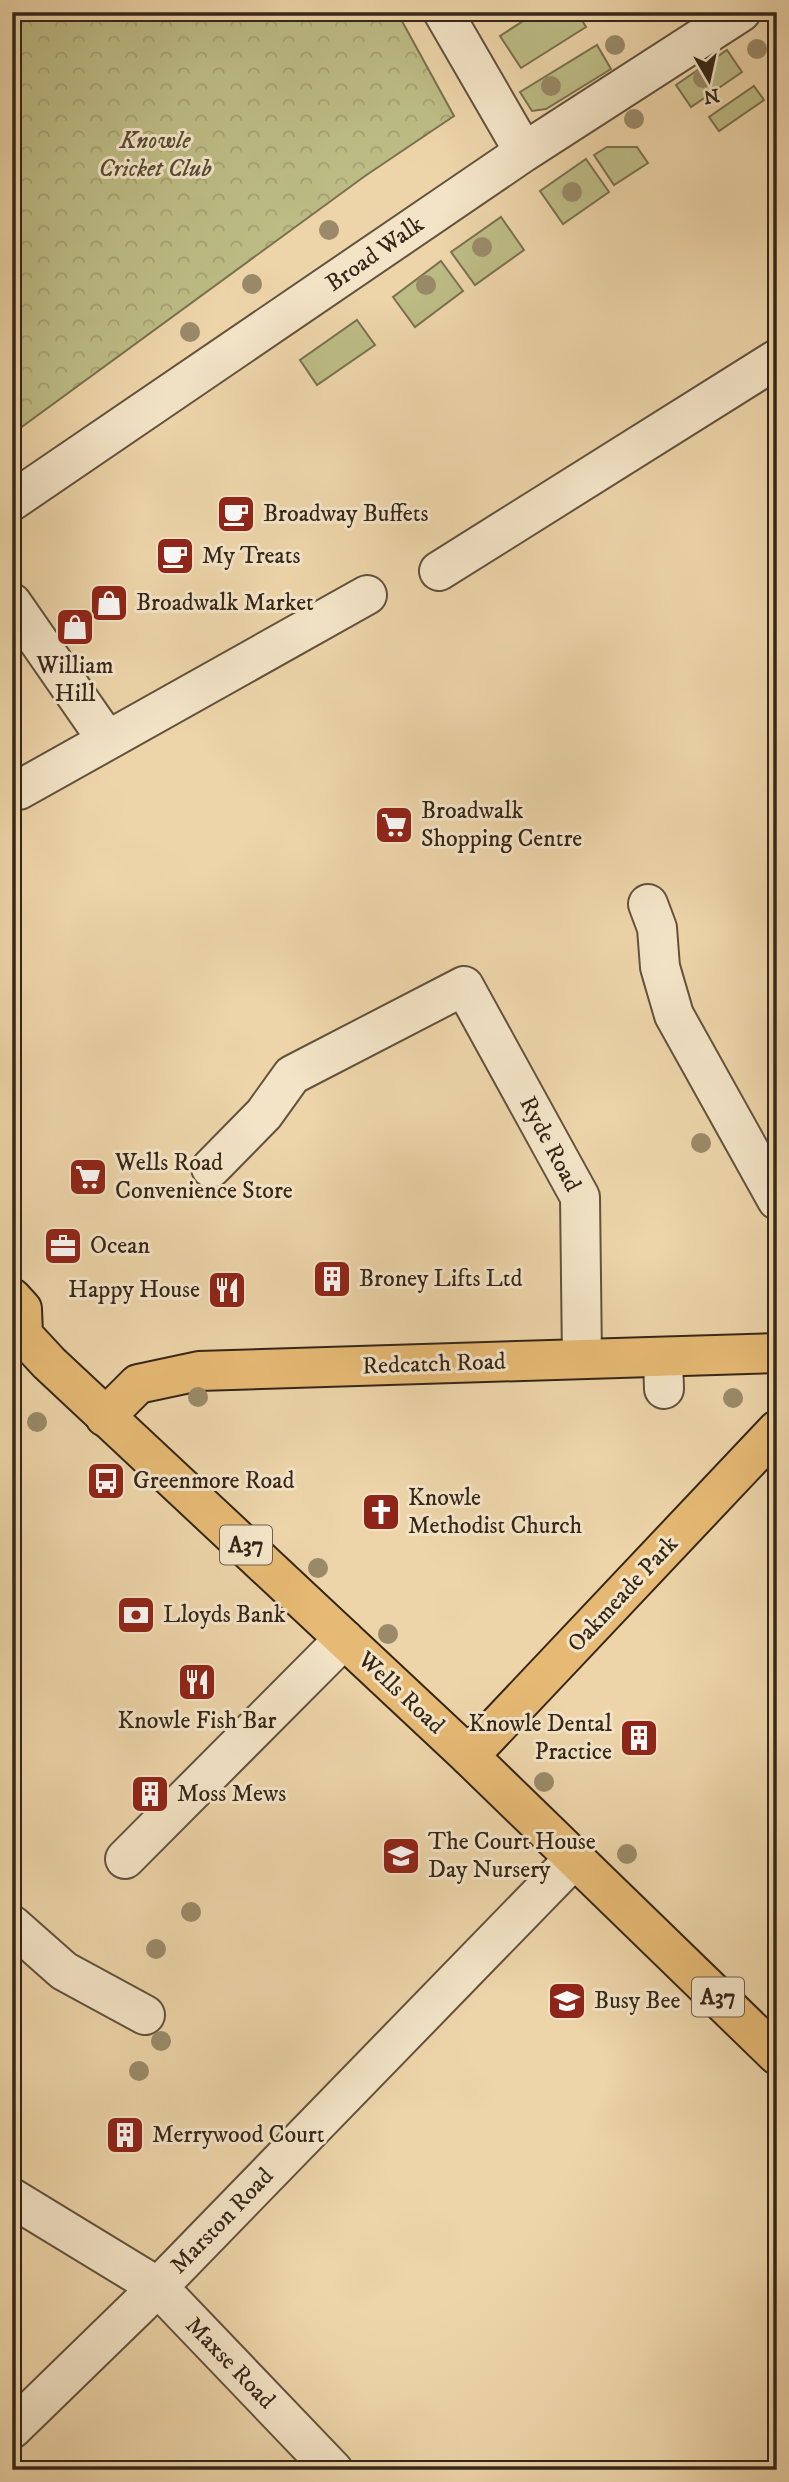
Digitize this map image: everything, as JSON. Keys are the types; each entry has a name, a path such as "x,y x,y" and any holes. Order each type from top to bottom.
{"main road":[{"name":"Wells Road","path":"12,1298 22,1309 18,1335 469,1756 777,2055"},
{"name":"Redcatch Road","path":"105,1417 138,1384 199,1371 582,1359 663,1374 761,1354"},
{"path":"761,1354 777,1375"},
{"name":"Oakmeade Park","path":"469,1756 777,1430"}],"street":[{"path":"443,12 524,152"},
{"name":"Broad Walk","path":"12,501 524,152 741,12"},
{"path":"439,571 777,359"},
{"path":"19,790 367,595"},
{"path":"12,603 107,740"},
{"path":"648,904 657,928 660,967 674,1015 777,1200"},
{"name":"Ryde Road","path":"211,1168 264,1114 292,1075 464,986 579,1197 582,1359"},
{"path":"125,1859 344,1639"},
{"name":"Marston Road","path":"12,2429 158,2287 574,1859"},
{"path":"12,1925 64,1971 145,2015"},
{"name":"Maxse Road","path":"12,2198 158,2287 332,2470"}],"green space":[{"name":"Knowle Cricket Club","path":"12,12 397,12 454,116 365,176 12,434"},
{"path":"537,12 577,12 586,27 521,68 500,36"},
{"path":"597,45 611,69 546,109 532,111 520,92"},
{"path":"727,50 742,72 691,107 676,85"},
{"path":"754,86 764,100 719,131 709,117"},
{"path":"607,147 637,147 648,163 614,185 594,155"},
{"path":"586,159 609,192 563,224 540,191"},
{"path":"501,217 524,250 475,285 451,252"},
{"path":"441,261 463,291 415,327 393,297"},
{"path":"357,320 375,345 317,385 300,360"}],"place":[{"name":"Broadway Buffets","path":"236,514"},
{"name":"My Treats","path":"175,556"},
{"name":"Broadwalk Market","path":"109,603"},
{"name":"William Hill","path":"75,627"},
{"name":"Broadwalk Shopping Centre","path":"394,825"},
{"name":"Wells Road Convenience Store","path":"88,1177"},
{"name":"Ocean","path":"63,1246"},
{"name":"Broney Lifts Ltd","path":"332,1279"},
{"name":"Happy House","path":"227,1290"},
{"name":"Greenmore Road","path":"106,1481"},
{"name":"Knowle Methodist Church","path":"381,1512"},
{"name":"Lloyds Bank","path":"136,1615"},
{"name":"Knowle Fish Bar","path":"197,1682"},
{"name":"Knowle Dental Practice","path":"639,1738"},
{"name":"Moss Mews","path":"150,1794"},
{"name":"The Court House Day Nursery","path":"401,1856"},
{"name":"Busy Bee","path":"567,2001"},
{"name":"Merrywood Court","path":"125,2135"}]}
